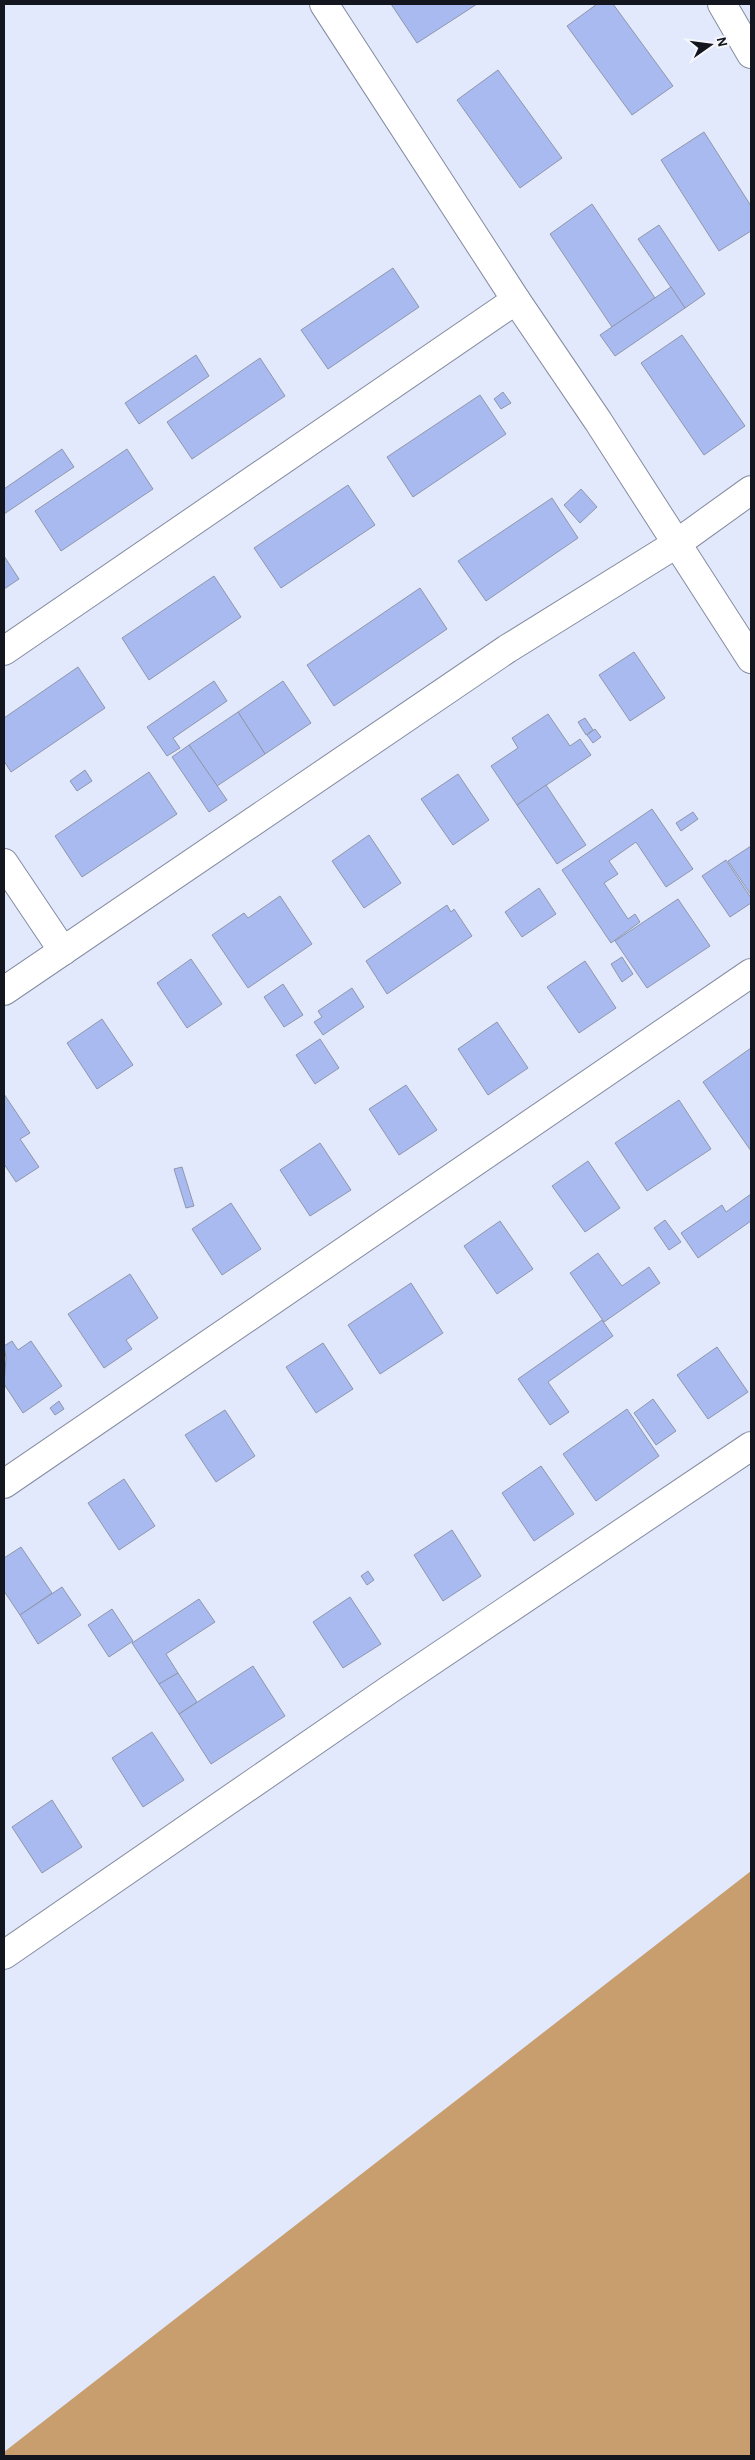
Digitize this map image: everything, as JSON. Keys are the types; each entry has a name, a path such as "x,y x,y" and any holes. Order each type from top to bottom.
{"street":[{"path":"324,4 516,300 598,421 751,660"},
{"path":"722,4 751,54"},
{"path":"4,651 516,300"},
{"path":"4,991 508,649 676,544 751,490"},
{"path":"4,863 63,951"},
{"path":"4,1484 751,973"},
{"path":"4,1955 390,1689 751,1446"}],"shaded area":[{"path":"751,1871 751,2456 4,2456 4,2452"}],"building":[{"path":"391,4 477,4 417,43"},
{"path":"597,4 613,4 673,86 632,115 567,26"},
{"path":"498,70 562,158 520,188 457,100"},
{"path":"704,132 751,206 751,231 719,251 661,160"},
{"path":"592,204 655,298 612,327 550,234"},
{"path":"659,225 705,294 685,308 638,239"},
{"path":"393,268 419,307 328,369 301,330"},
{"path":"671,287 685,308 615,356 600,335"},
{"path":"682,335 745,426 704,455 641,363"},
{"path":"196,355 209,376 139,424 125,403"},
{"path":"260,358 285,396 192,459 167,422"},
{"path":"503,392 511,403 501,409 494,399"},
{"path":"480,395 506,434 413,497 387,457"},
{"path":"62,449 74,467 4,514 4,489"},
{"path":"127,449 153,489 61,551 35,511"},
{"path":"348,485 375,525 281,588 254,548"},
{"path":"581,489 597,507 580,523 564,505"},
{"path":"552,498 578,538 486,601 458,561"},
{"path":"4,556 19,579 4,589"},
{"path":"214,576 241,617 149,680 122,638"},
{"path":"420,588 447,629 334,706 307,665"},
{"path":"634,652 665,698 630,721 599,675"},
{"path":"78,667 105,708 11,772 4,761 4,718"},
{"path":"214,681 227,701 173,738 180,748 167,756 147,727"},
{"path":"283,681 311,723 265,754 238,712"},
{"path":"238,712 265,754 217,786 189,745"},
{"path":"548,714 570,746 580,739 591,755 517,805 491,766 518,748 512,738"},
{"path":"585,718 593,730 586,735 578,722"},
{"path":"595,729 601,737 593,743 587,735"},
{"path":"189,745 227,800 209,812 172,757"},
{"path":"85,770 92,781 77,791 70,781"},
{"path":"149,772 177,814 82,877 55,836"},
{"path":"458,774 489,820 453,845 421,799"},
{"path":"546,785 586,845 557,864 517,805"},
{"path":"652,809 693,869 666,887 636,842 609,861 618,874 604,883 628,919 635,914 640,922 611,943 562,870"},
{"path":"693,812 698,819 681,831 676,823"},
{"path":"369,835 401,883 364,908 332,861"},
{"path":"751,846 751,895 728,861"},
{"path":"726,860 751,898 751,903 730,917 702,876"},
{"path":"539,888 556,914 522,937 505,912"},
{"path":"280,896 312,944 248,988 212,935 244,913 248,918"},
{"path":"678,899 710,946 647,988 615,941"},
{"path":"447,905 451,912 454,909 472,936 387,994 366,961"},
{"path":"622,957 633,974 622,982 611,964"},
{"path":"191,959 222,1004 187,1028 157,983"},
{"path":"585,961 616,1008 579,1033 547,987"},
{"path":"283,984 303,1015 284,1027 264,997"},
{"path":"352,988 364,1007 323,1035 314,1022 322,1017 318,1011"},
{"path":"102,1019 133,1065 97,1089 67,1043"},
{"path":"497,1022 528,1068 488,1095 458,1049"},
{"path":"320,1039 339,1068 315,1084 296,1055"},
{"path":"751,1048 751,1151 703,1082"},
{"path":"406,1085 437,1130 399,1155 369,1109"},
{"path":"4,1094 30,1133 20,1139 39,1167 16,1182 4,1164"},
{"path":"679,1100 711,1149 647,1191 615,1143"},
{"path":"320,1143 351,1190 310,1216 280,1170"},
{"path":"588,1161 620,1208 585,1232 552,1186"},
{"path":"182,1167 194,1206 186,1208 174,1169"},
{"path":"751,1194 751,1221 698,1258 681,1233 722,1205 726,1212"},
{"path":"231,1203 261,1249 222,1275 192,1229"},
{"path":"665,1220 681,1242 669,1250 654,1228"},
{"path":"500,1221 533,1269 497,1294 464,1246"},
{"path":"598,1253 622,1286 649,1267 660,1283 604,1322 570,1273"},
{"path":"130,1274 158,1318 126,1340 132,1349 104,1368 68,1314"},
{"path":"411,1283 443,1333 380,1374 348,1325"},
{"path":"602,1320 613,1336 548,1382 569,1412 550,1425 518,1379"},
{"path":"12,1341 18,1350 31,1341 62,1386 23,1413 4,1384 6,1358 4,1346"},
{"path":"323,1343 353,1389 316,1413 286,1367"},
{"path":"717,1347 748,1392 708,1419 677,1375"},
{"path":"653,1399 676,1431 656,1445 634,1413"},
{"path":"59,1401 64,1409 55,1415 50,1408"},
{"path":"627,1409 659,1456 596,1501 563,1454"},
{"path":"225,1410 255,1456 216,1482 185,1435"},
{"path":"541,1466 574,1514 534,1541 502,1493"},
{"path":"124,1479 155,1526 119,1550 88,1503"},
{"path":"452,1530 481,1576 443,1601 414,1555"},
{"path":"21,1547 52,1593 20,1615 4,1591 4,1558"},
{"path":"368,1571 374,1580 367,1585 361,1576"},
{"path":"62,1587 81,1615 38,1644 20,1615"},
{"path":"350,1597 381,1644 343,1668 313,1622"},
{"path":"199,1599 215,1622 166,1654 178,1673 159,1684 132,1643"},
{"path":"112,1609 133,1641 109,1657 88,1625"},
{"path":"253,1666 285,1716 211,1764 179,1714"},
{"path":"178,1673 197,1702 179,1714 159,1684"},
{"path":"152,1732 184,1780 143,1807 112,1758"},
{"path":"52,1800 82,1847 42,1873 12,1827"}]}
